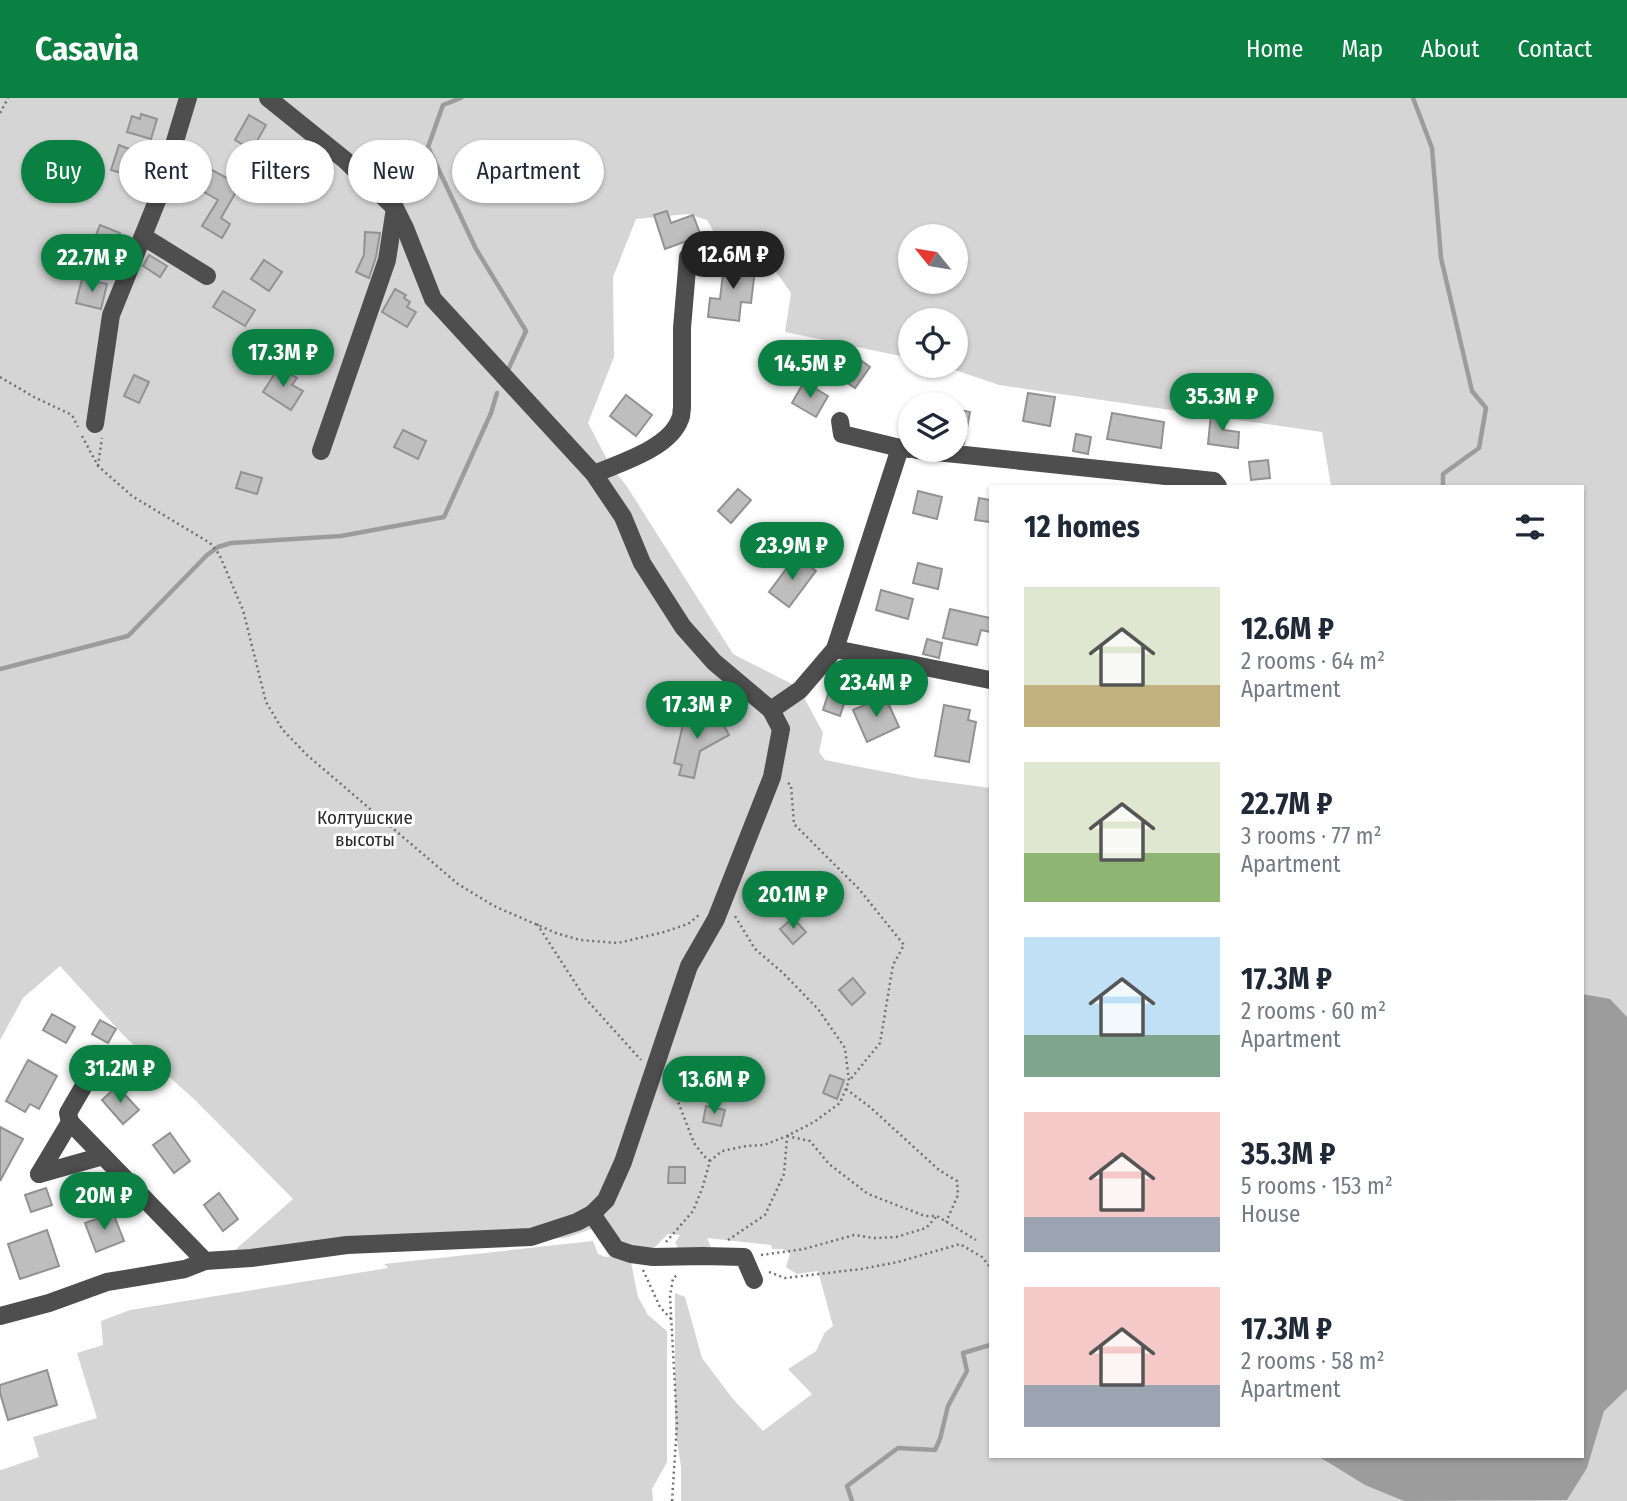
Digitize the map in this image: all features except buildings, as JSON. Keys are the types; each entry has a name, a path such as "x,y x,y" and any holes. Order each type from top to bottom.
{"street":[{"path":"96,424 111,315 157,201 188,98"},
{"path":"0,1317 107,1282 185,1269 205,1261 251,1258 347,1245 531,1237 577,1222 592,1214 606,1200 623,1162 690,966 716,919 772,777 781,729 771,710 714,662 683,627 642,563 623,517 594,474 433,299 395,208 345,160 268,98"},
{"path":"321,451 387,260 395,208"},
{"path":"144,237 207,276"},
{"path":"594,474 655,447 670,435 680,420 682,328 688,257"},
{"path":"840,421 842,434 898,447"},
{"path":"968,455 1214,481 1217,485"},
{"path":"771,710 800,690 835,649 904,462"},
{"path":"835,649 989,680"},
{"path":"93,1070 68,1114 70,1122 205,1261"},
{"path":"70,1122 38,1174 103,1156"},
{"path":"592,1214 616,1249 653,1257 703,1256 749,1268"}],"path":[{"path":"0,113 8,98"},
{"path":"0,377 72,415 98,466 132,496 210,542 219,554 243,610 266,702 282,729 307,755 458,884 494,906 580,940 618,943 688,924 725,896 755,949 818,1009 845,1048 849,1081"},
{"path":"96,424 103,441 98,466"},
{"path":"662,1257 664,1244 694,1211 710,1161 722,1151 764,1145 788,1136 814,1122 839,1103 849,1081 880,1042 893,965 904,945 859,889 794,824 791,785 772,777"},
{"path":"537,924 585,998 677,1099 694,1143 710,1161"},
{"path":"846,1089 870,1107 939,1170 957,1181 958,1195 946,1222"},
{"path":"788,1136 810,1141 829,1164 868,1194 925,1216 937,1216 976,1240"},
{"path":"672,1501 677,1424 670,1296 673,1279 765,1215 784,1174 788,1136"},
{"path":"749,1268 854,1235 896,1237 926,1228 937,1216"},
{"path":"749,1268 785,1278 861,1269 960,1244 982,1256 989,1266"},
{"path":"637,1255 660,1307 671,1319"}],"green space":[{"name":"Колтушские высоты","path":"0,98 1627,98 1627,1501 681,1501 681,1467 675,1428 675,1293 685,1297 702,1358 733,1399 763,1431 812,1394 788,1369 816,1351 825,1332 833,1326 818,1271 797,1274 786,1267 790,1254 783,1249 772,1249 771,1245 707,1238 711,1247 679,1249 675,1243 680,1235 668,1234 652,1250 636,1252 600,1226 565,1238 391,1245 219,1264 293,1199 195,1100 126,1038 60,966 23,998 0,1040"},
{"path":"593,1241 598,1254 605,1257 619,1255 631,1262 638,1297 648,1315 667,1331 667,1462 652,1489 653,1501 0,1501 0,1469 39,1457 33,1437 97,1418 77,1353 103,1345 101,1321 130,1310 388,1268 384,1264"}],"shaded area":[{"path":"1584,994 1610,999 1627,1017 1627,1389 1604,1411 1587,1468 1567,1500 1404,1501 1365,1485 1321,1458 1584,1458"}],"waterway":[{"path":"461,98 443,105 428,147 476,249 526,331 508,370"},
{"path":"1413,98 1432,148 1441,258 1472,391 1486,408 1479,448 1443,474 1443,485"},
{"path":"0,669 128,636 218,547 231,543 341,536 444,517 491,413 497,393"},
{"path":"852,1501 847,1486 898,1448 935,1450 948,1406 967,1371 963,1353 989,1345"}]}
